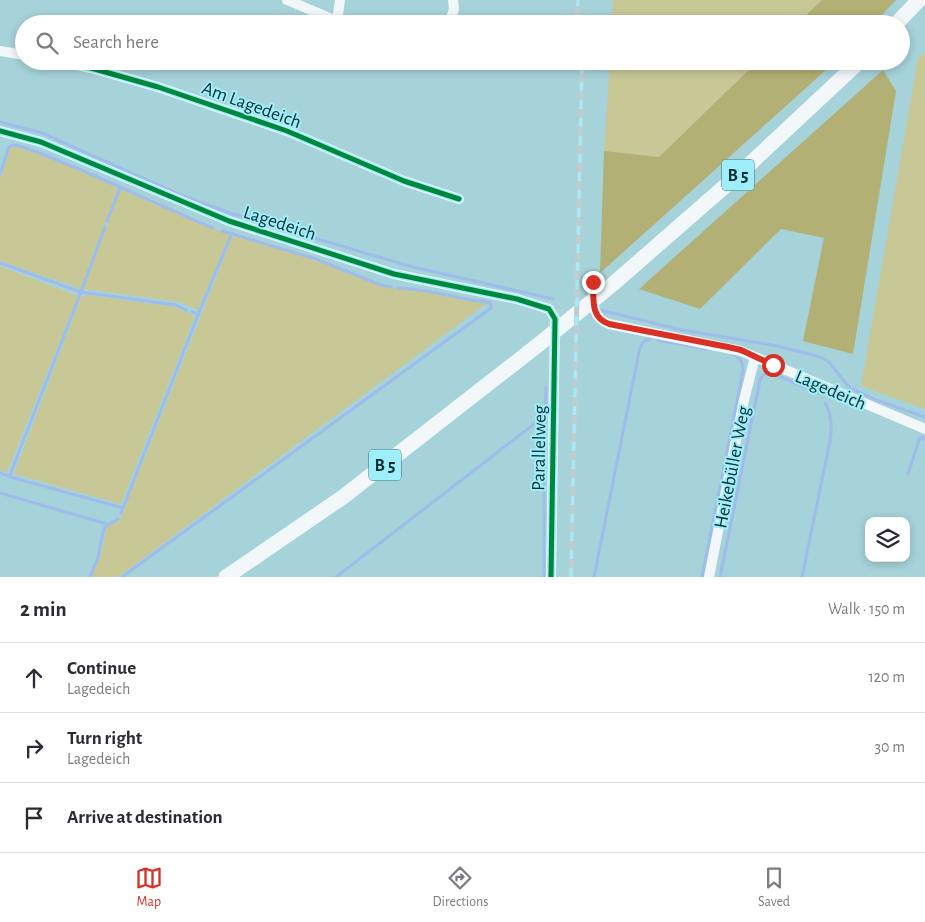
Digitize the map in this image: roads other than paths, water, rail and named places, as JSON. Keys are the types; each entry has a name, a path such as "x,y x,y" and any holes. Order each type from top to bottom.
{"highway":[{"path":"905,15 919,0"},
{"name":"B 5","path":"226,577 343,497 538,345 613,284 739,174 850,70"}],"street":[{"path":"287,0 324,15"},
{"path":"340,0 341,15"},
{"path":"452,15 454,9 453,0"},
{"path":"0,51 15,54"},
{"name":"Am Lagedeich","path":"97,70 158,88 268,125 404,181 458,199"},
{"name":"Lagedeich","path":"0,131 41,142 228,221 394,274 539,305 549,309 555,319"},
{"name":"Lagedeich","path":"593,282 596,316 600,321 741,350 925,429"},
{"name":"Parallelweg","path":"551,577 555,319"},
{"name":"Heikebüller Weg","path":"709,577 744,400 755,357"}],"waterway":[{"path":"0,122 42,133 188,198 230,213 409,266 553,299"},
{"path":"0,174 9,147 13,145 20,146 93,175 213,228"},
{"path":"107,221 120,188"},
{"path":"10,475 105,227"},
{"path":"222,231 316,259 381,285 391,287"},
{"path":"121,513 232,233"},
{"path":"0,263 81,292 176,305 186,310"},
{"path":"122,577 491,308 490,303 426,291 398,288"},
{"path":"600,310 682,330 777,346 817,356 828,361 849,387 876,400 925,417"},
{"path":"192,312 198,315"},
{"path":"594,577 640,347 645,340 650,339"},
{"path":"658,340 706,349"},
{"path":"702,577 743,371 740,359 730,353"},
{"path":"720,577 761,378 766,373 772,373 820,394"},
{"path":"544,466 546,388"},
{"path":"802,577 830,441 831,421 825,403"},
{"path":"336,577 534,424 544,419"},
{"path":"908,474 919,440 922,437 925,439"},
{"path":"544,472 544,577"},
{"path":"0,473 123,508"},
{"path":"0,493 107,524"},
{"path":"90,577 98,557 104,528 118,519"}],"railway":[{"path":"577,15 578,0"},
{"path":"571,577 582,70"}]}
